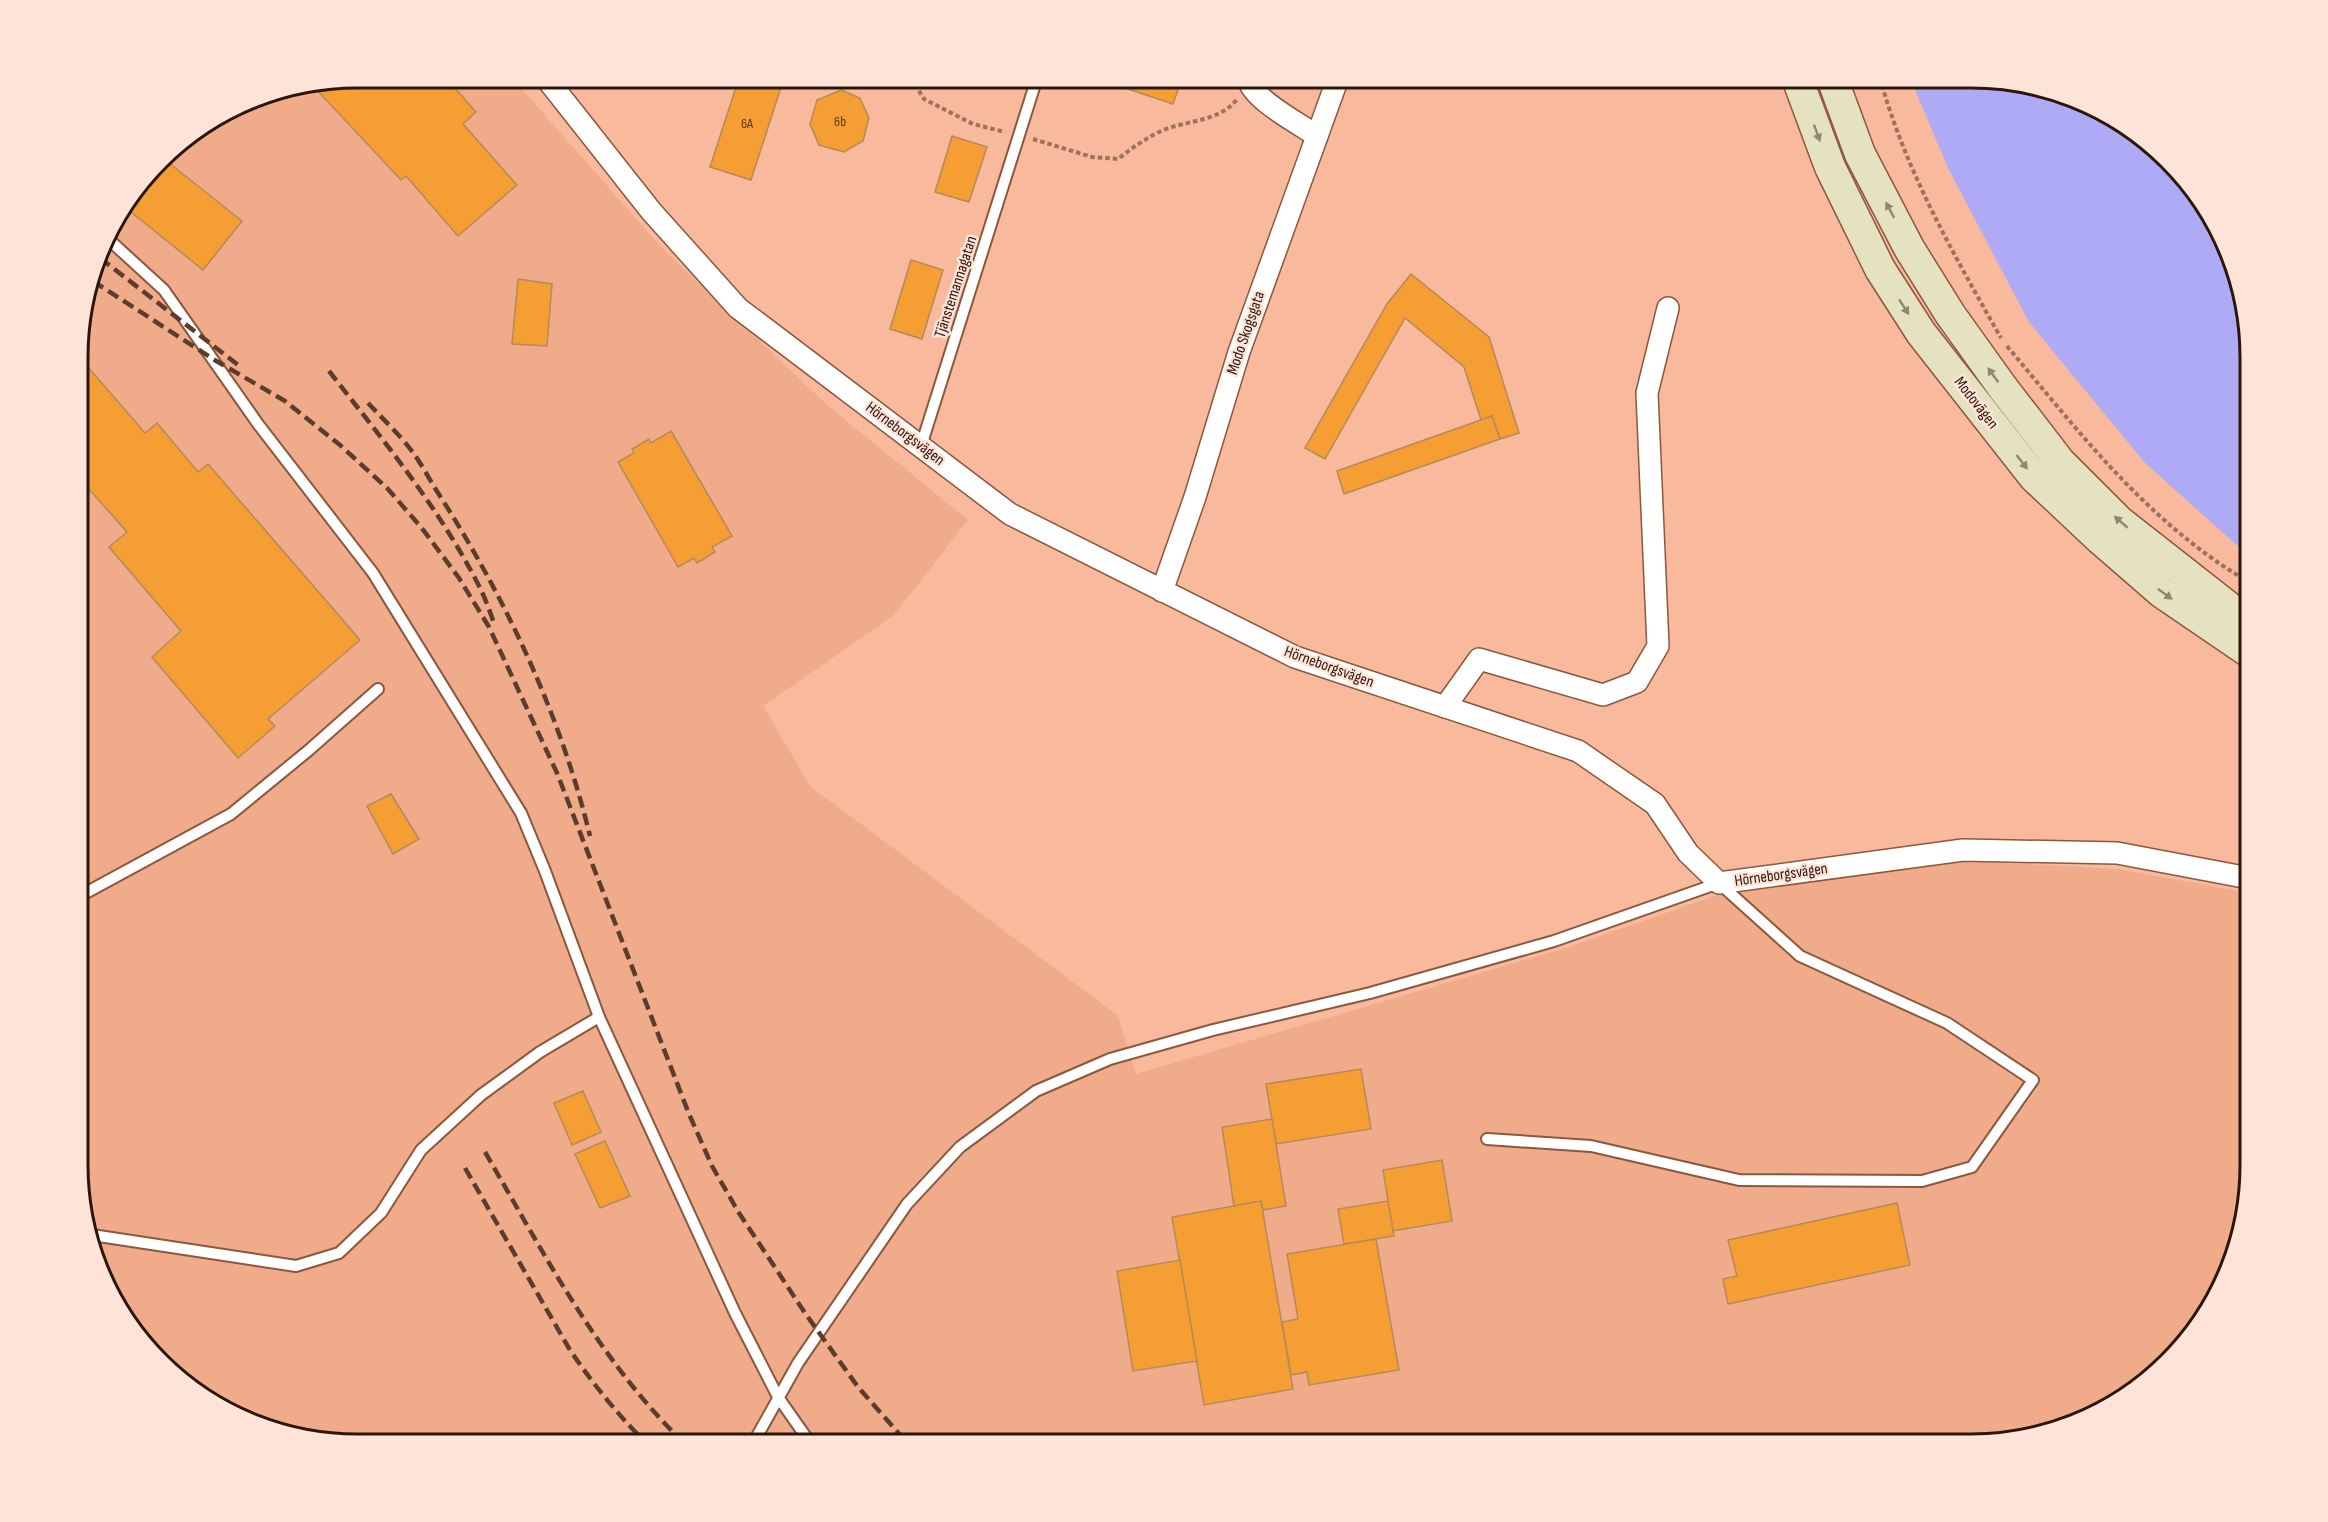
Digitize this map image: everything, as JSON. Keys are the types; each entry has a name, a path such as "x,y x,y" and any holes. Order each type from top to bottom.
{"main road":[{"name":"Modovägen","path":"1801,88 1830,167 1880,269 1921,333 2034,477 2161,592 2240,646"},
{"name":"Modovägen","path":"1836,88 1860,154 1910,248 1950,314 2003,388 2060,462 2119,521 2240,616"}],"street":[{"name":"Hörneborgsvägen","path":"554,88 651,211 738,308 1010,514 1295,657 1578,751 1655,804 1688,853 1719,883 1963,850 2117,853 2240,876"},
{"path":"1253,88 1259,96 1317,136"},
{"name":"Modo Skogsgata","path":"1162,591 1195,497 1239,352 1334,88"},
{"path":"1445,707 1479,659 1603,695 1637,682 1658,646 1647,393 1668,308"}],"lane":[{"name":"Tjänstemannagatan","path":"921,446 1034,88"},
{"path":"114,244 164,290 258,424 373,573 520,813 545,871 599,1017 735,1312 778,1398 804,1434"},
{"path":"88,892 231,814 378,689"},
{"path":"757,1434 803,1355 907,1204 960,1147 1036,1091 1110,1059 1213,1030 1370,993 1554,941 1719,883 1800,956 1947,1023 2033,1080 1972,1167 1923,1181 1739,1180 1591,1146 1487,1139"},
{"path":"98,1235 296,1266 339,1253 381,1213 421,1150 481,1095 540,1052 599,1017"}],"path":[{"path":"917,88 924,99 973,124 1092,157 1118,159 1137,144 1161,131 1213,116 1232,106 1244,88"},
{"path":"1883,88 1891,119 1947,242 2003,341 2097,453 2160,517 2240,577"}],"shaded area":[{"path":"521,88 661,247 827,405 968,520 893,616 763,706 810,786 1118,1016 1136,1074 1569,947 1734,889 1962,861 2117,869 2240,891 2239,1182 2230,1234 2219,1267 2203,1299 2184,1328 2161,1355 2134,1378 2089,1406 2057,1419 2006,1431 1970,1434 358,1434 322,1431 288,1424 239,1406 208,1388 180,1367 155,1342 134,1314 116,1283 103,1251 91,1200 88,1164 88,358 91,322 98,288 116,239 134,208 155,180 194,144 239,116 288,98 340,89"},
{"path":"1914,88 1970,88 2006,91 2040,98 2073,109 2105,125 2134,144 2161,167 2184,194 2203,223 2219,255 2230,288 2237,322 2240,358 2240,548 2145,463 2029,322 1949,170"}],"building":[{"path":"358,88 455,88 476,112 463,124 517,185 458,236 406,176 401,180 318,92"},
{"path":"736,88 781,88 751,180 710,167"},
{"path":"1125,88 1179,88 1173,104"},
{"path":"841,90 860,98 869,118 863,141 844,152 819,145 810,124 817,100"},
{"path":"952,136 987,147 969,202 935,192"},
{"path":"170,164 242,221 203,270 131,212 155,180"},
{"path":"911,260 943,270 922,339 890,329"},
{"path":"1411,274 1489,337 1519,433 1500,439 1492,416 1481,420 1464,367 1405,318 1325,459 1305,448 1387,304"},
{"path":"518,279 552,284 547,346 512,344"},
{"path":"88,367 145,433 157,423 198,472 208,464 360,640 268,719 275,726 238,758 152,657 181,631 109,547 127,532 88,488"},
{"path":"1492,416 1500,439 1344,494 1337,471"},
{"path":"671,431 732,536 712,547 715,552 697,563 694,558 678,567 618,462 634,453 632,449 649,439 651,443"},
{"path":"391,794 419,839 393,854 367,806"},
{"path":"1361,1069 1371,1129 1276,1144 1266,1084"},
{"path":"583,1091 601,1132 572,1145 554,1103"},
{"path":"1272,1119 1286,1206 1263,1210 1261,1201 1234,1206 1222,1127"},
{"path":"605,1141 630,1196 600,1208 575,1154"},
{"path":"1442,1160 1452,1221 1393,1231 1383,1170"},
{"path":"1261,1201 1293,1389 1204,1405 1172,1217"},
{"path":"1388,1201 1394,1236 1344,1244 1338,1209"},
{"path":"1897,1203 1910,1265 1728,1304 1723,1279 1737,1276 1728,1240"},
{"path":"1376,1239 1399,1370 1309,1385 1307,1372 1291,1375 1282,1322 1298,1319 1287,1254"},
{"path":"1180,1260 1197,1361 1133,1371 1117,1271"}],"railway":[{"path":"106,263 242,368"},
{"path":"99,285 213,359 285,401 340,445 387,488 421,527 459,578 489,627 557,773 689,1114 712,1166 739,1213 805,1313 858,1387 899,1434"},
{"path":"329,371 389,448 445,527 481,589 495,626"},
{"path":"368,403 419,461 464,535 509,617 564,747 590,836"},
{"path":"485,1152 575,1306 626,1378 675,1434"},
{"path":"465,1168 570,1350 606,1399 637,1434"}]}
